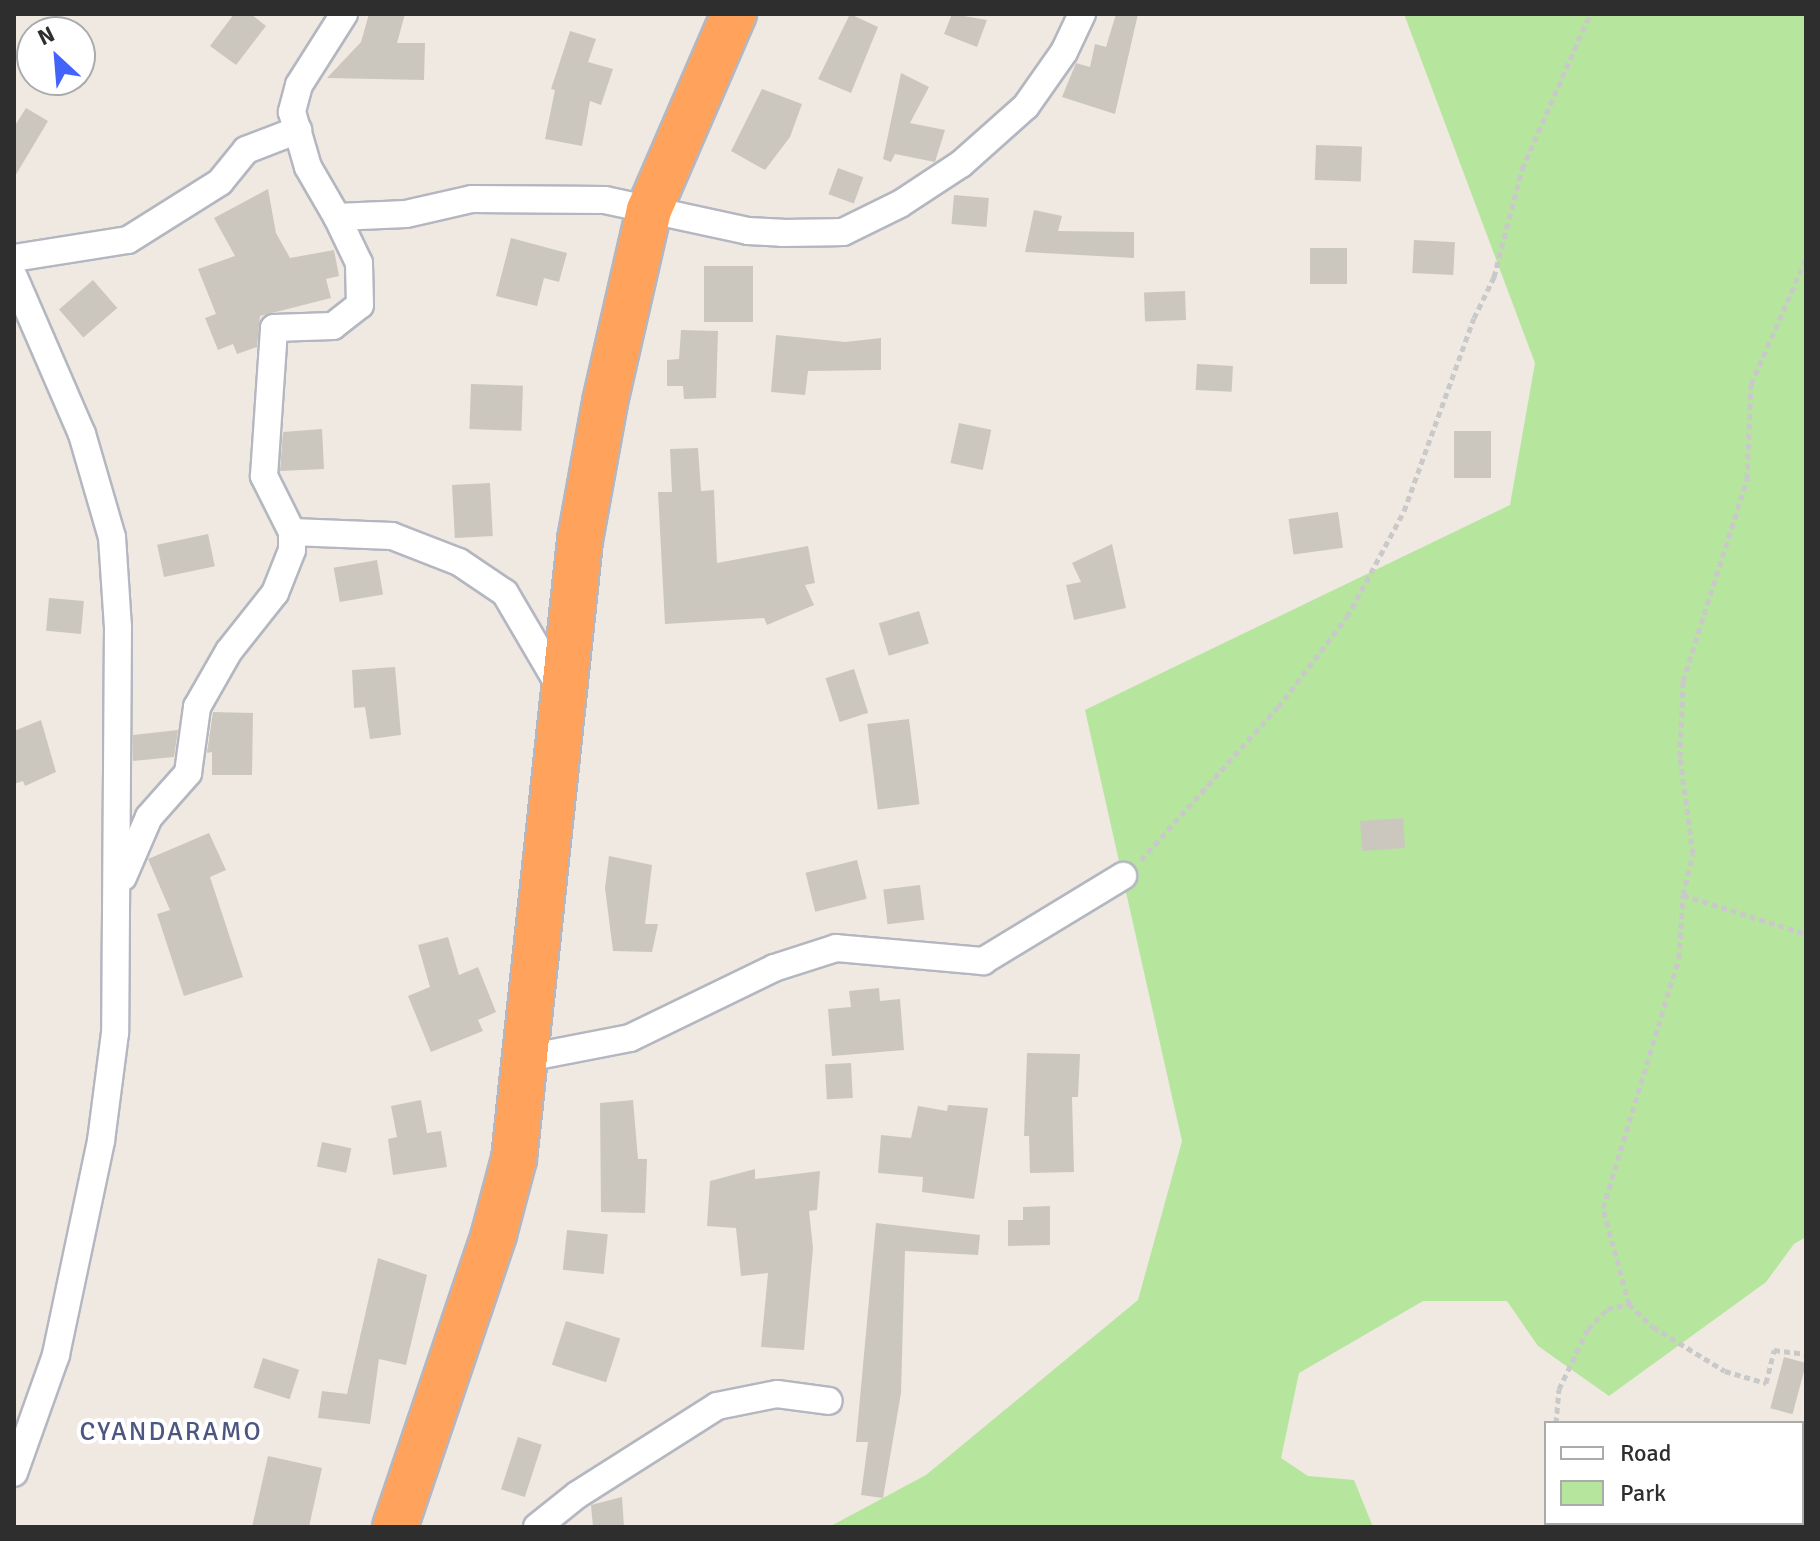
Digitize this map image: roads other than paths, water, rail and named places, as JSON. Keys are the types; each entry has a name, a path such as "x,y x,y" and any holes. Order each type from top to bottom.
{"highway":[{"path":"395,1527 494,1234 514,1159 583,525 605,402 649,210 734,14"}],"street":[{"path":"116,892 149,817 188,773 197,707 229,651 275,593 292,550 292,532 264,476 274,328 333,326 360,305 359,263 308,167 292,112 299,85 344,14"},
{"path":"337,217 406,214 472,199 605,200 748,231 843,232 937,182 1026,106 1064,52 1082,14"},
{"path":"14,258 128,240 220,182 246,150 298,130"},
{"path":"14,277 67,395 112,537 118,599 115,1033 101,1141 56,1355 14,1473"},
{"path":"292,532 392,536 459,562 505,593 566,697"},
{"path":"527,1058 630,1038 774,968 836,948 983,961 1123,876"},
{"path":"537,1527 577,1495 717,1406 777,1394 829,1401"}],"district":[{"name":"CYANDARAMO","path":"171,1433"}]}
